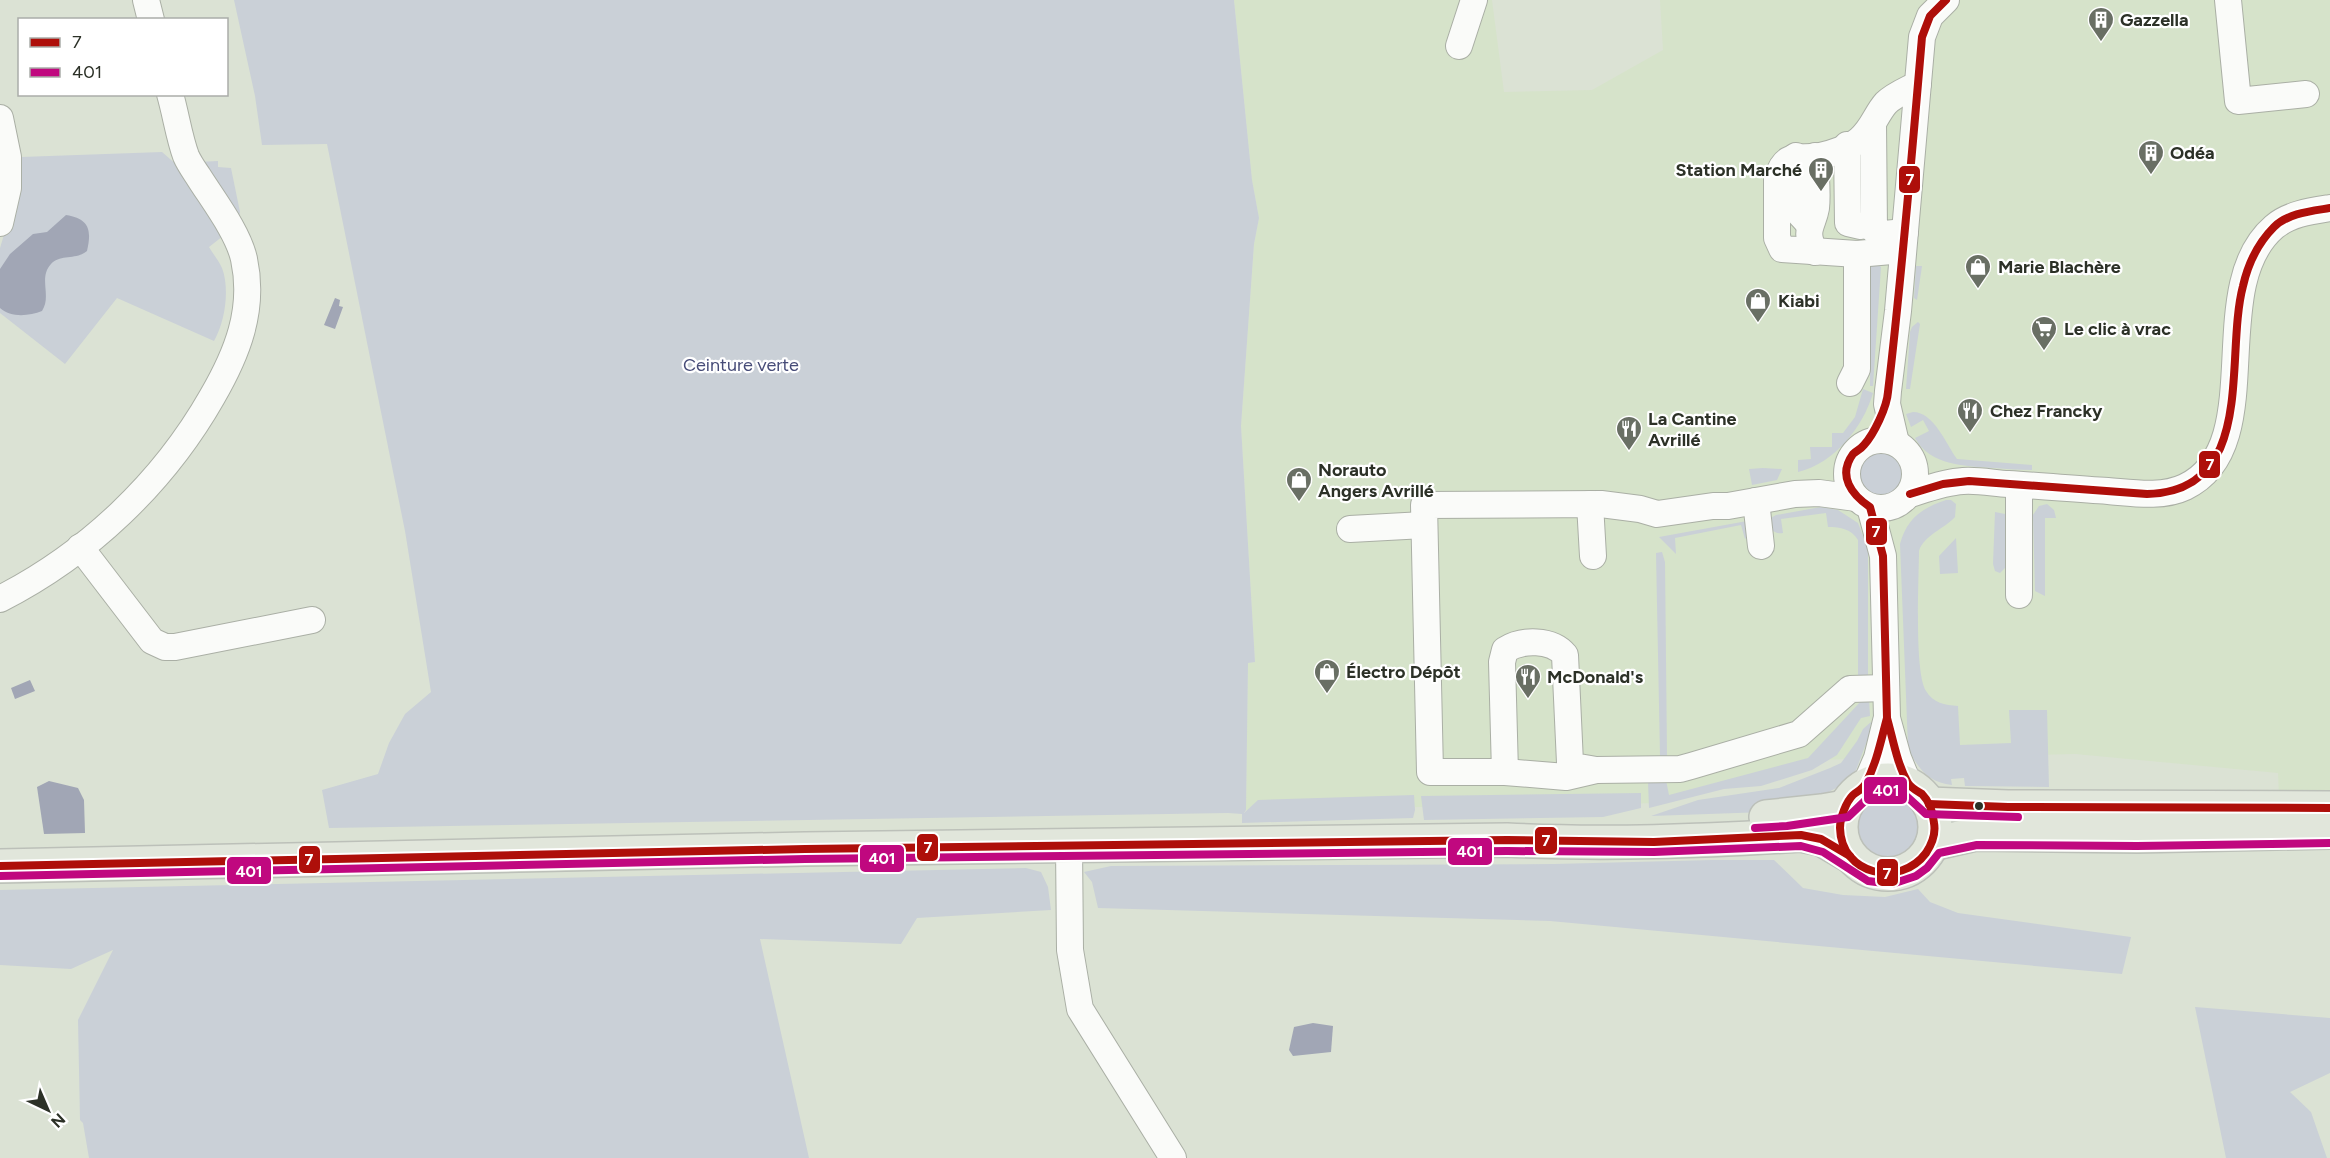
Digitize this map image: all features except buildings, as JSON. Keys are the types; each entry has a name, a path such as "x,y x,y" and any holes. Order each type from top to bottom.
{"main road":[{"path":"1507,840 1647,823 1785,816 1855,796 1876,781 1890,779 1919,795 2008,807 2330,808"},
{"path":"0,866 793,849 1069,846 1241,834 1586,844 1801,835 1821,839 1850,856 1861,866 1876,873 1890,874 1905,870 1919,862 1932,844 1935,825 1919,795"},
{"path":"1850,856 1844,845 1840,828 1855,796"},
{"path":"1932,844 1976,834 2137,836 2330,832"}],"street":[{"path":"146,0 150,18"},
{"path":"1459,46 1474,0"},
{"path":"1896,443 1887,404 1922,37 1930,15 1946,0"},
{"path":"2228,0 2238,101 2306,94"},
{"path":"1904,241 1857,254 1782,249 1778,244 1778,178 1780,169 1787,161 1832,148 1887,102 1918,84"},
{"path":"0,598 38,577 80,547 104,529 143,491 175,454 199,421 236,353 244,322 248,280 244,256 229,226 186,157 171,96"},
{"path":"0,118 9,157 8,188 0,224"},
{"path":"1832,148 1855,224"},
{"path":"1832,148 1855,224"},
{"path":"1815,252 1810,244 1809,224 1816,209 1832,148"},
{"path":"1914,463 1961,481 2152,494 2185,487 2209,469 2223,446 2229,423 2240,300 2246,267 2259,243 2276,225 2300,213 2330,208"},
{"path":"1855,224 1904,241"},
{"path":"1850,383 1857,369 1857,254"},
{"path":"1887,404 1848,465 1847,477 1850,488 1863,503 1883,556 1887,718 1898,758 1919,795"},
{"path":"1795,494 1858,449 1874,441 1885,440 1904,448 1914,463 1916,473 1914,484 1906,497 1883,556"},
{"path":"1596,770 1566,777 1505,772 1430,772 1424,505 1590,504 1640,509 1657,514 1728,506 1795,494 1819,493 1887,508 1906,497 1961,481"},
{"path":"2019,485 2019,595"},
{"path":"1756,501 1761,546"},
{"path":"1590,504 1593,556"},
{"path":"1350,529 1424,525"},
{"path":"80,547 152,641 165,647 201,643 312,620"},
{"path":"1505,772 1502,662 1505,650 1514,644 1551,644 1565,655 1570,763 1573,766 1596,770 1680,769 1788,739 1808,727 1850,689 1886,688"},
{"path":"1855,796 1877,758 1887,718"},
{"path":"1069,846 1070,950 1080,1009 1173,1158"}],"shaded area":[{"path":"1234,0 1492,0 1504,92 1592,90 1663,50 1660,0 2330,0 2330,795 2279,795 2278,773 2075,754 1810,760 1662,803 1246,810 1248,663 1255,662 1241,426 1254,244 1259,218 1252,180"}],"green space":[{"name":"Ceinture verte","path":"234,0 1234,0 1252,180 1259,218 1254,244 1241,426 1255,662 1248,663 1246,810 1244,813 1258,800 1414,795 1413,818 1242,823 1242,814 1228,813 329,828 322,790 378,774 389,743 405,714 431,692 405,531 327,144 262,145 255,96"},
{"path":"162,152 178,166 223,236 209,247 222,268 226,286 225,305 218,333 214,341 117,298 65,364 0,313 0,248 12,208 21,157"},
{"path":"218,161 218,167 231,168 240,212 239,216 233,219 197,162"},
{"path":"1863,262 1877,264 1881,267 1873,386 1870,386 1870,299"},
{"path":"1916,266 1922,266 1917,300 1914,298"},
{"path":"1918,322 1920,324 1910,389 1906,389 1910,332"},
{"path":"1863,389 1873,393 1855,431 1824,461 1798,472 1798,460 1811,459 1810,447 1832,447 1832,433 1843,433 1855,417"},
{"path":"1920,413 1933,423 1957,459 2032,465 2032,470 1972,466 1939,459 1922,447 1915,438 1929,431 1923,420 1911,427 1906,414"},
{"path":"1882,453 1899,460 1906,477 1899,494 1882,501 1865,494 1858,477 1865,460"},
{"path":"1749,469 1782,469 1777,480 1752,485"},
{"path":"1946,500 1951,500 1956,504 1955,517 1930,536 1919,551 1918,602 1922,681 1926,691 1936,701 1958,706 1960,745 2011,743 2009,710 2047,710 2049,787 1965,786 1964,778 1951,779 1952,785 1944,784 1924,773 1908,747 1900,544 1907,527 1917,515"},
{"path":"2047,504 2054,510 2056,518 2045,518 2045,596 2035,591 2033,515 2039,506"},
{"path":"1821,507 1838,510 1858,523 1868,548 1868,676 1860,678 1858,676 1858,540 1845,529 1828,527 1826,513 1781,519 1783,533 1774,532 1770,525 1769,519 1776,515"},
{"path":"1995,512 2005,514 2006,567 2000,573 1995,571 1993,564"},
{"path":"1747,521 1748,536 1745,539 1741,525 1675,538 1676,554 1659,537"},
{"path":"1956,538 1958,573 1940,574 1939,556"},
{"path":"1662,552 1665,562 1667,756 1660,756 1656,553"},
{"path":"1869,699 1870,716 1861,718 1837,755 1812,770 1761,786 1724,789 1649,808 1648,781 1666,780 1669,795 1808,758 1862,700"},
{"path":"1871,722 1869,736 1856,770 1838,787 1793,811 1651,816 1698,800 1779,788 1830,768 1841,763 1863,729"},
{"path":"1641,793 1641,808 1603,817 1424,820 1421,796"},
{"path":"1887,796 1900,799 1910,806 1917,816 1920,829 1917,842 1910,852 1900,859 1887,862 1874,859 1864,852 1857,842 1854,829 1857,816 1864,806 1874,799"},
{"path":"1774,860 1803,888 1843,895 1885,897 1918,889 1930,902 1958,913 2131,937 2122,974 1550,921 1098,908 1092,882 1084,872 1111,866 1554,864"},
{"path":"1026,868 1041,872 1048,887 1051,910 917,918 901,944 760,939 809,1158 89,1158 83,1123 80,1120 78,1020 113,950 71,969 0,965 0,890"},
{"path":"2195,1007 2330,1018 2330,1073 2290,1092 2311,1112 2327,1158 2226,1158"}],"water":[{"path":"66,215 80,219 87,226 89,237 87,251 59,259 47,269 46,299 42,311 20,315 4,311 0,308 0,269 10,254 33,234 47,232"},
{"path":"335,298 340,300 339,306 343,307 335,329 324,325"},
{"path":"30,680 35,691 15,699 11,688"},
{"path":"49,781 78,788 84,800 85,833 44,834 37,787"},
{"path":"1313,1023 1333,1026 1331,1052 1293,1056 1289,1050 1294,1027"}],"transit line":[{"name":"7","path":"1887,718 1883,556 1870,507 1852,491 1846,470 1853,454 1864,445 1876,427 1887,398 1922,37 1930,16 1946,0"},
{"name":"7","path":"1910,494 1943,484 1969,481 2147,494 2182,487 2206,470 2221,446 2230,416 2238,315 2243,286 2254,254 2268,233 2280,222 2300,213 2330,208"},
{"name":"7","path":"1887,718 1904,776 1909,785 1927,800 1932,811 1934,827 1934,835 1926,853 1915,864 1888,873 1861,866 1850,857 1843,844 1840,828 1842,815 1848,802 1863,787 1870,775 1887,718"},
{"name":"401","path":"1755,828 1848,817 1870,796 1887,790 1904,794 1926,814 2018,817"},
{"name":"7","path":"1929,804 2008,807 2330,808"},
{"name":"7","path":"0,866 805,849 1507,840 1654,842 1801,835 1821,839 1850,856"},
{"name":"401","path":"0,876 805,859 1507,851 1654,852 1801,846 1823,852 1868,881 1892,884 1916,876 1927,868 1939,853 1977,845 2137,846 2330,843"}],"place":[{"name":"Gazzella","path":"2101,43"},
{"name":"Odéa","path":"2151,176"},
{"name":"Station Marché","path":"1821,193"},
{"name":"Marie Blachère","path":"1978,290"},
{"name":"Kiabi","path":"1758,324"},
{"name":"Le clic à vrac","path":"2044,352"},
{"name":"Chez Francky","path":"1970,434"},
{"name":"La Cantine Avrillé","path":"1629,452"},
{"name":"Norauto Angers Avrillé","path":"1299,503"},
{"name":"Électro Dépôt","path":"1327,695"},
{"name":"McDonald's","path":"1528,700"}]}
